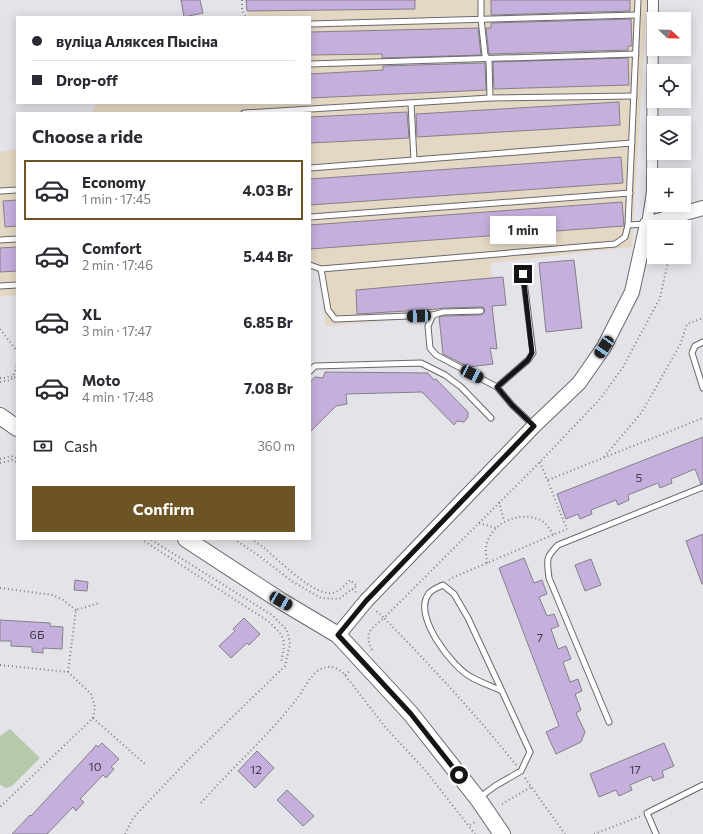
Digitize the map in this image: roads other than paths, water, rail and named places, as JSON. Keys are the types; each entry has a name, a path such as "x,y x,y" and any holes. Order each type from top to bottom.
{"main road":[{"path":"661,220 703,208"},
{"path":"338,635 366,601 534,426 579,383 604,347 632,292 647,224"},
{"path":"0,416 16,427"},
{"path":"188,540 281,601 338,635 411,714 478,799 502,834"}],"street":[{"path":"648,220 652,192 653,0"}],"lane":[{"path":"481,0 481,19 485,55 489,61 490,98"},
{"path":"311,265 320,269 615,244 625,237 628,225 630,193 638,0"},
{"path":"311,24 637,15"},
{"path":"311,64 636,54"},
{"path":"261,112 490,98 634,96"},
{"path":"411,103 414,160"},
{"path":"311,168 632,143"},
{"path":"0,191 16,190"},
{"path":"311,217 630,193"},
{"path":"628,225 647,224"},
{"path":"0,240 16,239"},
{"path":"320,269 328,310 335,319 433,315 443,312 481,311"},
{"path":"497,387 528,360 532,353 523,274"},
{"path":"0,286 16,285"},
{"path":"433,315 428,326 430,348 436,355 497,387 512,405 534,426"},
{"path":"703,342 695,346 692,353 703,388"},
{"path":"311,370 315,366 420,364 445,375 461,387 491,418"},
{"path":"609,722 549,578 547,564 549,554 558,545 703,487"},
{"path":"478,799 495,786 521,771 530,752 502,691 468,618 454,594 443,585 428,593 424,603 426,617 438,641 450,660 470,677 502,691"},
{"path":"656,834 647,813 703,785"}]}
